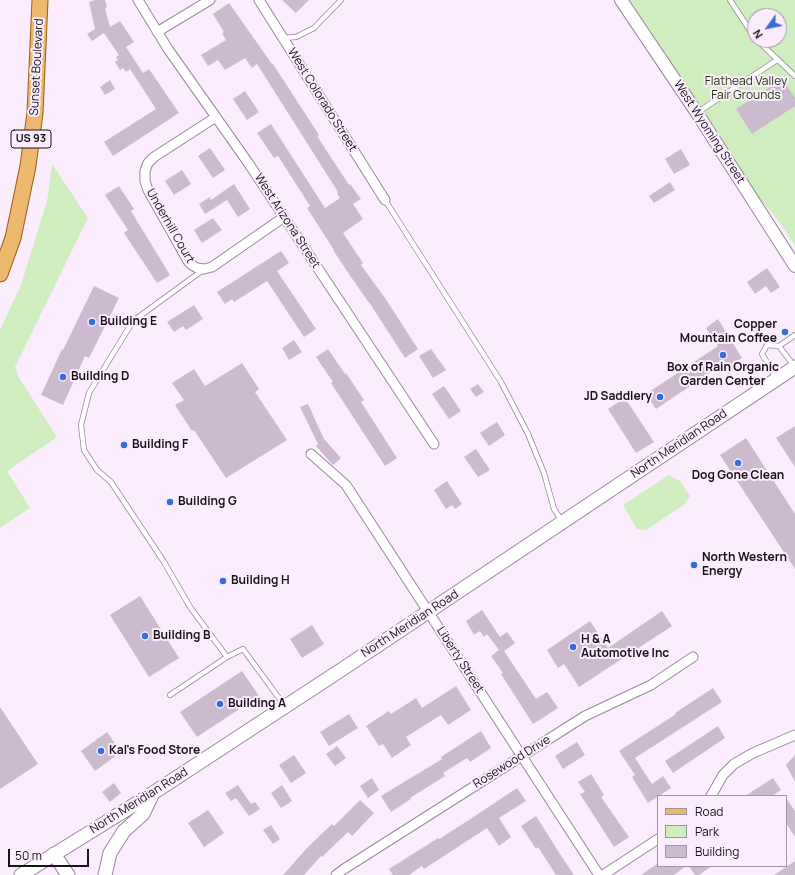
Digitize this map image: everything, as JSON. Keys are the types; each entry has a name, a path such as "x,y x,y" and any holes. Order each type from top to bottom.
{"main road":[{"name":"Sunset Boulevard","path":"0,274 13,238 28,166 34,113 40,0"},
{"name":"North Meridian Road","path":"21,875 153,793 285,707 795,367"},
{"path":"105,875 110,853 124,831 143,814 153,793"},
{"path":"54,854 68,875"}],"street":[{"name":"West Arizona Street","path":"138,0 157,32 284,217 434,444"},
{"path":"157,32 210,0"},
{"name":"West Colorado Street","path":"259,0 385,200"},
{"name":"West Wyoming Street","path":"621,0 697,113 795,266"},
{"name":"Underhill Court","path":"216,116 154,157 148,163 145,171 148,190 188,261 197,268 204,269 212,267 284,217"},
{"name":"Liberty Street","path":"311,454 346,485 599,875"},
{"name":"Rosewood Drive","path":"336,875 585,716 651,685 693,657"},
{"path":"712,795 723,775 734,764 753,753 795,735"},
{"path":"603,875 657,840"}],"lane":[{"path":"283,38 296,37 314,28 341,0"},
{"path":"730,0 747,26"},
{"path":"765,48 795,76"},
{"path":"697,113 777,60"},
{"path":"385,200 501,382 528,434 544,473 554,509 563,523"},
{"path":"204,269 133,321 89,393 81,425 84,450 97,470 111,482 164,562 190,607 227,657"},
{"path":"779,346 795,335"},
{"path":"776,379 762,354 767,344 779,346 795,367"},
{"path":"170,695 227,657 243,649 285,707"}],"green space":[{"name":"Flathead Valley Fair Grounds","path":"627,0 795,0 795,246 783,227 749,185"},
{"path":"52,164 88,218 15,367 18,376 57,437 7,471 30,508 0,528 0,330 21,285 47,201"},
{"path":"669,475 680,481 690,496 685,504 646,530 637,529 623,505"}],"building":[{"path":"95,0 105,0 107,7 105,8 110,27 120,21 134,42 126,47 143,73 149,69 179,113 113,156 104,142 156,109 130,69 126,72 123,68 120,70 115,62 118,60 116,57 119,55 104,33 92,41 87,34 95,29 89,2"},
{"path":"282,0 309,0 296,13"},
{"path":"229,3 273,64 319,135 317,136 349,185 350,184 361,199 353,204 363,219 343,233 363,263 361,265 385,298 418,349 405,358 333,250 307,208 310,206 278,156 274,158 257,133 271,124 325,208 340,198 337,193 338,192 257,64 252,68 245,58 225,70 218,60 208,66 201,55 226,40 222,33 224,32 213,14"},
{"path":"782,79 795,98 795,106 752,134 736,109"},
{"path":"110,80 115,89 105,95 100,87"},
{"path":"245,91 259,112 247,120 233,99"},
{"path":"210,148 225,170 213,178 198,156"},
{"path":"681,149 690,165 674,174 665,159"},
{"path":"182,170 191,184 174,195 165,181"},
{"path":"670,182 675,190 654,203 649,196"},
{"path":"234,184 250,209 238,217 227,200 205,214 199,204 210,197 211,200"},
{"path":"119,186 134,209 131,211 170,275 157,283 124,233 128,230 105,195"},
{"path":"213,218 222,230 202,243 194,230"},
{"path":"281,251 289,263 277,271 316,329 304,337 267,281 234,302 232,299 225,304 217,292"},
{"path":"767,268 780,287 771,293 766,286 755,294 747,282"},
{"path":"94,286 119,298 89,358 85,356 63,405 41,395 62,349 63,350"},
{"path":"194,305 203,319 186,330 183,326 174,332 167,322"},
{"path":"718,319 742,358 726,368 723,364 656,409 646,394 718,346 706,328"},
{"path":"294,340 302,352 289,360 282,348"},
{"path":"328,349 364,400 361,402 397,458 385,466 331,383 333,382 316,357"},
{"path":"431,349 446,370 433,378 419,356"},
{"path":"242,363 259,389 255,392 287,440 226,478 194,430 192,431 175,405 184,400 172,383 194,369 205,386"},
{"path":"478,384 484,392 476,397 470,389"},
{"path":"444,386 461,411 449,419 432,394"},
{"path":"625,398 654,442 636,453 608,409"},
{"path":"308,404 324,439 341,458 333,465 316,446 318,444 300,407"},
{"path":"497,422 505,435 489,446 480,433"},
{"path":"795,426 795,467 776,438"},
{"path":"746,438 795,514 795,569 720,455"},
{"path":"476,449 490,470 478,477 464,457"},
{"path":"447,481 462,504 455,509 452,505 446,509 434,490"},
{"name":"Building B","path":"140,596 179,658 149,677 110,615"},
{"path":"482,610 500,637 507,632 515,643 504,651 536,699 547,692 558,708 533,724 501,674 503,673 491,656 499,650 487,634 484,637 480,631 474,635 466,621"},
{"path":"662,611 672,626 579,687 564,664 558,668 547,650 590,621 608,648"},
{"path":"312,625 324,644 302,658 290,639"},
{"name":"Building A","path":"242,671 259,696 197,737 180,712"},
{"path":"456,686 471,710 448,725 441,715 406,737 411,745 392,758 383,744 379,746 366,726 389,711 391,714 416,698 422,708"},
{"path":"713,688 722,702 635,758 652,784 663,776 671,788 660,795 657,795 657,797 648,803 632,777 635,775 619,751 676,714 675,713"},
{"path":"0,707 38,764 0,789"},
{"path":"349,714 358,728 329,746 320,732"},
{"path":"718,726 725,738 673,773 665,761"},
{"path":"481,731 491,748 470,762 467,758 443,773 445,776 391,812 381,796 442,759 441,757"},
{"name":"Kal's Food Store","path":"107,732 121,752 95,771 81,751"},
{"path":"577,742 585,755 563,769 555,756"},
{"path":"337,746 346,758 335,766 326,754"},
{"path":"294,755 306,773 291,783 279,765"},
{"path":"795,755 795,782 786,765"},
{"path":"591,774 604,795 601,797 629,837 614,847 580,794 585,792 578,782"},
{"path":"372,778 379,790 368,798 360,786"},
{"path":"773,778 781,790 774,795 747,795"},
{"path":"114,783 121,793 110,802 102,792"},
{"path":"238,785 251,804 255,802 260,809 249,816 236,798 231,801 225,793"},
{"path":"282,785 292,801 281,808 271,793"},
{"path":"517,788 526,801 499,818 511,837 499,846 487,828 424,869 422,866 409,875 393,875 389,869 438,838 439,839"},
{"path":"787,799 795,811 795,837 787,825"},
{"path":"360,800 374,813 352,836 348,832 322,857 321,856 304,875 283,875 307,848 332,824 334,826"},
{"path":"208,810 224,833 204,847 188,823"},
{"path":"536,816 574,875 556,875 538,847 536,849 521,826"},
{"path":"271,825 280,839 273,844 263,830"},
{"path":"795,861 795,875 774,875 787,867"},
{"path":"657,864 657,867 685,867 674,875 641,875"},
{"path":"690,867 711,867 699,875 695,875"}],"place":[{"name":"Building E","path":"92,322"},
{"name":"Copper Mountain Coffee","path":"785,332"},
{"name":"Box of Rain Organic Garden Center","path":"723,355"},
{"name":"Building D","path":"63,377"},
{"name":"JD Saddlery","path":"660,397"},
{"name":"Building F","path":"124,445"},
{"name":"Dog Gone Clean","path":"738,463"},
{"name":"Building G","path":"170,502"},
{"name":"North Western Energy","path":"694,565"},
{"name":"Building H","path":"223,581"},
{"name":"Building B","path":"145,636"},
{"name":"H & A Automotive Inc","path":"573,647"},
{"name":"Building A","path":"220,704"},
{"name":"Kal's Food Store","path":"101,751"}]}
